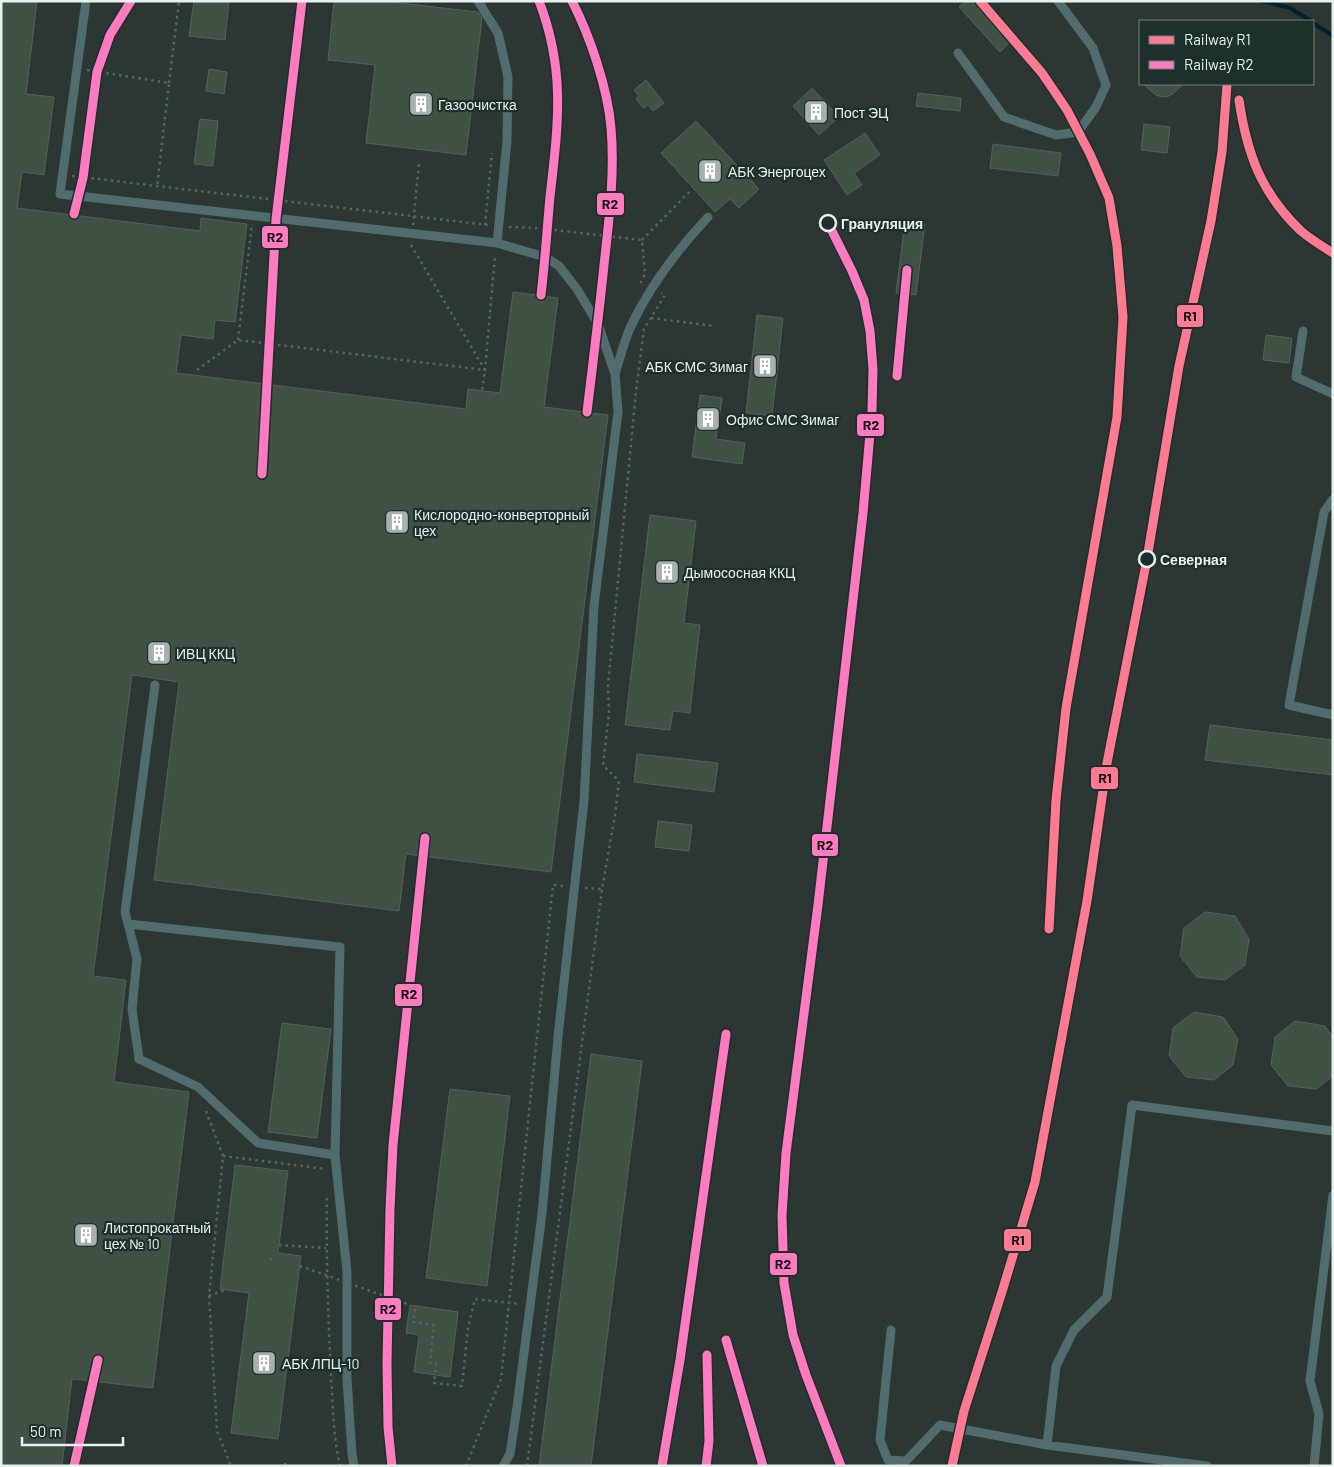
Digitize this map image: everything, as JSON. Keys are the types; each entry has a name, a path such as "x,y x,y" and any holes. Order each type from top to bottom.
{"lane":[{"path":"86,1 60,194 496,243 534,253 559,266 577,290 598,324 615,374 618,412 594,606 584,802 531,1306 510,1454 503,1466"},
{"path":"478,1 498,33 508,77 507,141 496,243"},
{"path":"958,53 1004,117 1056,134 1078,132 1096,106 1106,85 1093,48 1058,1"},
{"path":"615,374 630,327 652,288 686,241 708,217"},
{"path":"1303,330 1296,377 1333,394"},
{"path":"1333,499 1324,512 1289,705 1333,715"},
{"path":"155,686 125,912 137,959 132,1009 139,1059 198,1087 258,1144 335,1155"},
{"path":"128,924 340,947 335,1155 347,1272 348,1379 354,1466"},
{"path":"1048,1445 1056,1366 1074,1330 1107,1297 1132,1105 1333,1131"},
{"path":"1314,1466 1319,1414 1310,1381 1333,1195"},
{"path":"891,1330 880,1440 888,1460 906,1461 940,1426 1048,1445 1207,1466"}],"path":[{"path":"157,187 179,1"},
{"path":"84,69 168,83"},
{"path":"485,225 492,153"},
{"path":"419,164 411,245 485,370"},
{"path":"70,176 485,225 537,228 642,240"},
{"path":"527,1466 602,890 619,780 603,766 609,713 608,686 644,329 665,295 641,282 645,274 642,240 691,190"},
{"path":"238,340 253,216"},
{"path":"482,391 496,243"},
{"path":"651,318 714,326"},
{"path":"196,370 238,340 485,370"},
{"path":"466,1466 501,1379 553,885 602,890"},
{"path":"198,1087 223,1156 209,1296 217,1431 231,1466"},
{"path":"223,1156 328,1169"},
{"path":"327,1189 326,1248 336,1446 340,1466"},
{"path":"279,1245 326,1248"},
{"path":"271,1258 271,1263"},
{"path":"300,1266 410,1306"},
{"path":"209,1296 225,1290"},
{"path":"415,1309 414,1322 434,1325 430,1363 436,1364 434,1383 462,1386 468,1328 475,1299 549,1308"}],"building":[{"path":"1,1 37,1 26,94 54,97 44,175 22,172 17,208 200,231 201,218 247,224 235,322 215,320 213,339 181,335 176,373 466,409 468,389 500,393 513,292 558,298 544,407 608,415 551,872 406,854 399,911 154,880 179,682 132,675 93,976 126,980 114,1082 189,1092 153,1388 72,1379 62,1466 1,1466"},
{"path":"194,1 229,1 225,40 189,36"},
{"name":"Газоочистка","path":"334,1 383,1 478,12 482,18 466,155 366,143 375,65 328,60"},
{"path":"966,1 971,1 1009,43 1000,52 959,7"},
{"path":"209,69 227,72 224,94 206,91"},
{"path":"646,80 664,103 653,111 648,105 643,108 636,99 639,96 634,90"},
{"path":"1144,85 1182,85 1169,96 1162,97 1156,95"},
{"name":"Пост ЭЦ","path":"812,88 839,117 819,135 793,106"},
{"path":"918,93 961,98 960,111 916,106"},
{"path":"200,119 218,121 213,166 194,164"},
{"name":"АБК Энергоцех","path":"696,121 759,189 739,208 730,199 715,212 661,153"},
{"path":"1144,124 1170,127 1167,153 1141,150"},
{"path":"865,133 880,155 854,173 862,185 847,195 824,160"},
{"path":"993,144 1061,153 1058,176 990,168"},
{"path":"905,222 925,224 916,295 896,293"},
{"name":"АБК СМС Зимаг","path":"757,315 783,318 772,416 746,413"},
{"path":"1266,335 1292,338 1289,363 1263,360"},
{"name":"Офис СМС Зимаг","path":"700,395 722,398 716,439 745,443 742,464 692,457"},
{"name":"Дымососная ККЦ","path":"650,515 696,521 684,623 700,625 690,713 673,711 670,730 625,725"},
{"path":"1210,725 1333,740 1333,775 1205,760"},
{"path":"637,754 718,763 714,792 634,782"},
{"path":"658,821 692,825 689,851 655,847"},
{"path":"1205,912 1235,916 1249,939 1245,965 1225,980 1197,977 1180,956 1184,928"},
{"path":"1194,1012 1223,1017 1238,1039 1233,1065 1214,1080 1186,1077 1169,1056 1173,1028"},
{"path":"1295,1021 1325,1026 1333,1038 1333,1076 1316,1089 1288,1086 1271,1065 1275,1037"},
{"path":"282,1023 331,1029 317,1138 268,1132"},
{"path":"591,1054 642,1061 591,1466 539,1466"},
{"path":"450,1089 510,1096 487,1286 426,1278"},
{"name":"АБК ЛПЦ-10","path":"235,1165 288,1171 278,1253 301,1256 278,1439 231,1433 249,1293 220,1289"},
{"path":"410,1305 458,1312 450,1377 414,1372 419,1335 406,1333"}],"waterway":[{"path":"1262,1 1290,8 1309,20"},
{"path":"1314,24 1333,36"}],"rail line":[{"name":"R2","path":"74,214 83,178 97,72 110,35 131,1"},
{"name":"R2","path":"262,474 276,219 302,1"},
{"name":"R2","path":"539,1 548,27 553,51 558,98 541,295"},
{"name":"R2","path":"572,1 585,30 602,80 609,113 612,145 609,214 587,412"},
{"name":"R1","path":"980,1 1042,73 1067,110 1090,154 1109,198 1117,246 1123,317 1117,417 1066,708 1056,800 1049,929"},
{"name":"R1","path":"952,1466 964,1411 1035,1182 1087,901 1107,763 1147,559 1179,366 1211,221 1222,152 1227,85"},
{"name":"R1","path":"1239,100 1246,138 1258,172 1266,187 1287,217 1301,231 1333,253"},
{"name":"R2","path":"828,223 864,300 870,331 873,369 872,411 863,513 818,905 786,1153 782,1215 784,1283 793,1335 806,1375 841,1466"},
{"name":"R2","path":"897,376 907,270"},
{"name":"R2","path":"392,1466 388,1427 387,1364 393,1145 425,838"},
{"name":"R2","path":"662,1466 680,1360 726,1034"},
{"name":"R2","path":"726,1340 763,1466"},
{"name":"R2","path":"706,1466 709,1441 707,1355"},
{"name":"R2","path":"74,1466 98,1360"}],"place":[{"name":"Газоочистка","path":"421,104"},
{"name":"Пост ЭЦ","path":"816,112"},
{"name":"АБК Энергоцех","path":"710,171"},
{"name":"Грануляция","path":"828,223"},
{"name":"АБК СМС Зимаг","path":"765,366"},
{"name":"Офис СМС Зимаг","path":"708,419"},
{"name":"Кислородно-конверторный цех","path":"397,522"},
{"name":"Северная","path":"1147,559"},
{"name":"Дымососная ККЦ","path":"667,572"},
{"name":"ИВЦ ККЦ","path":"159,653"},
{"name":"Листопрокатный цех № 10","path":"86,1235"},
{"name":"АБК ЛПЦ-10","path":"264,1363"}]}
